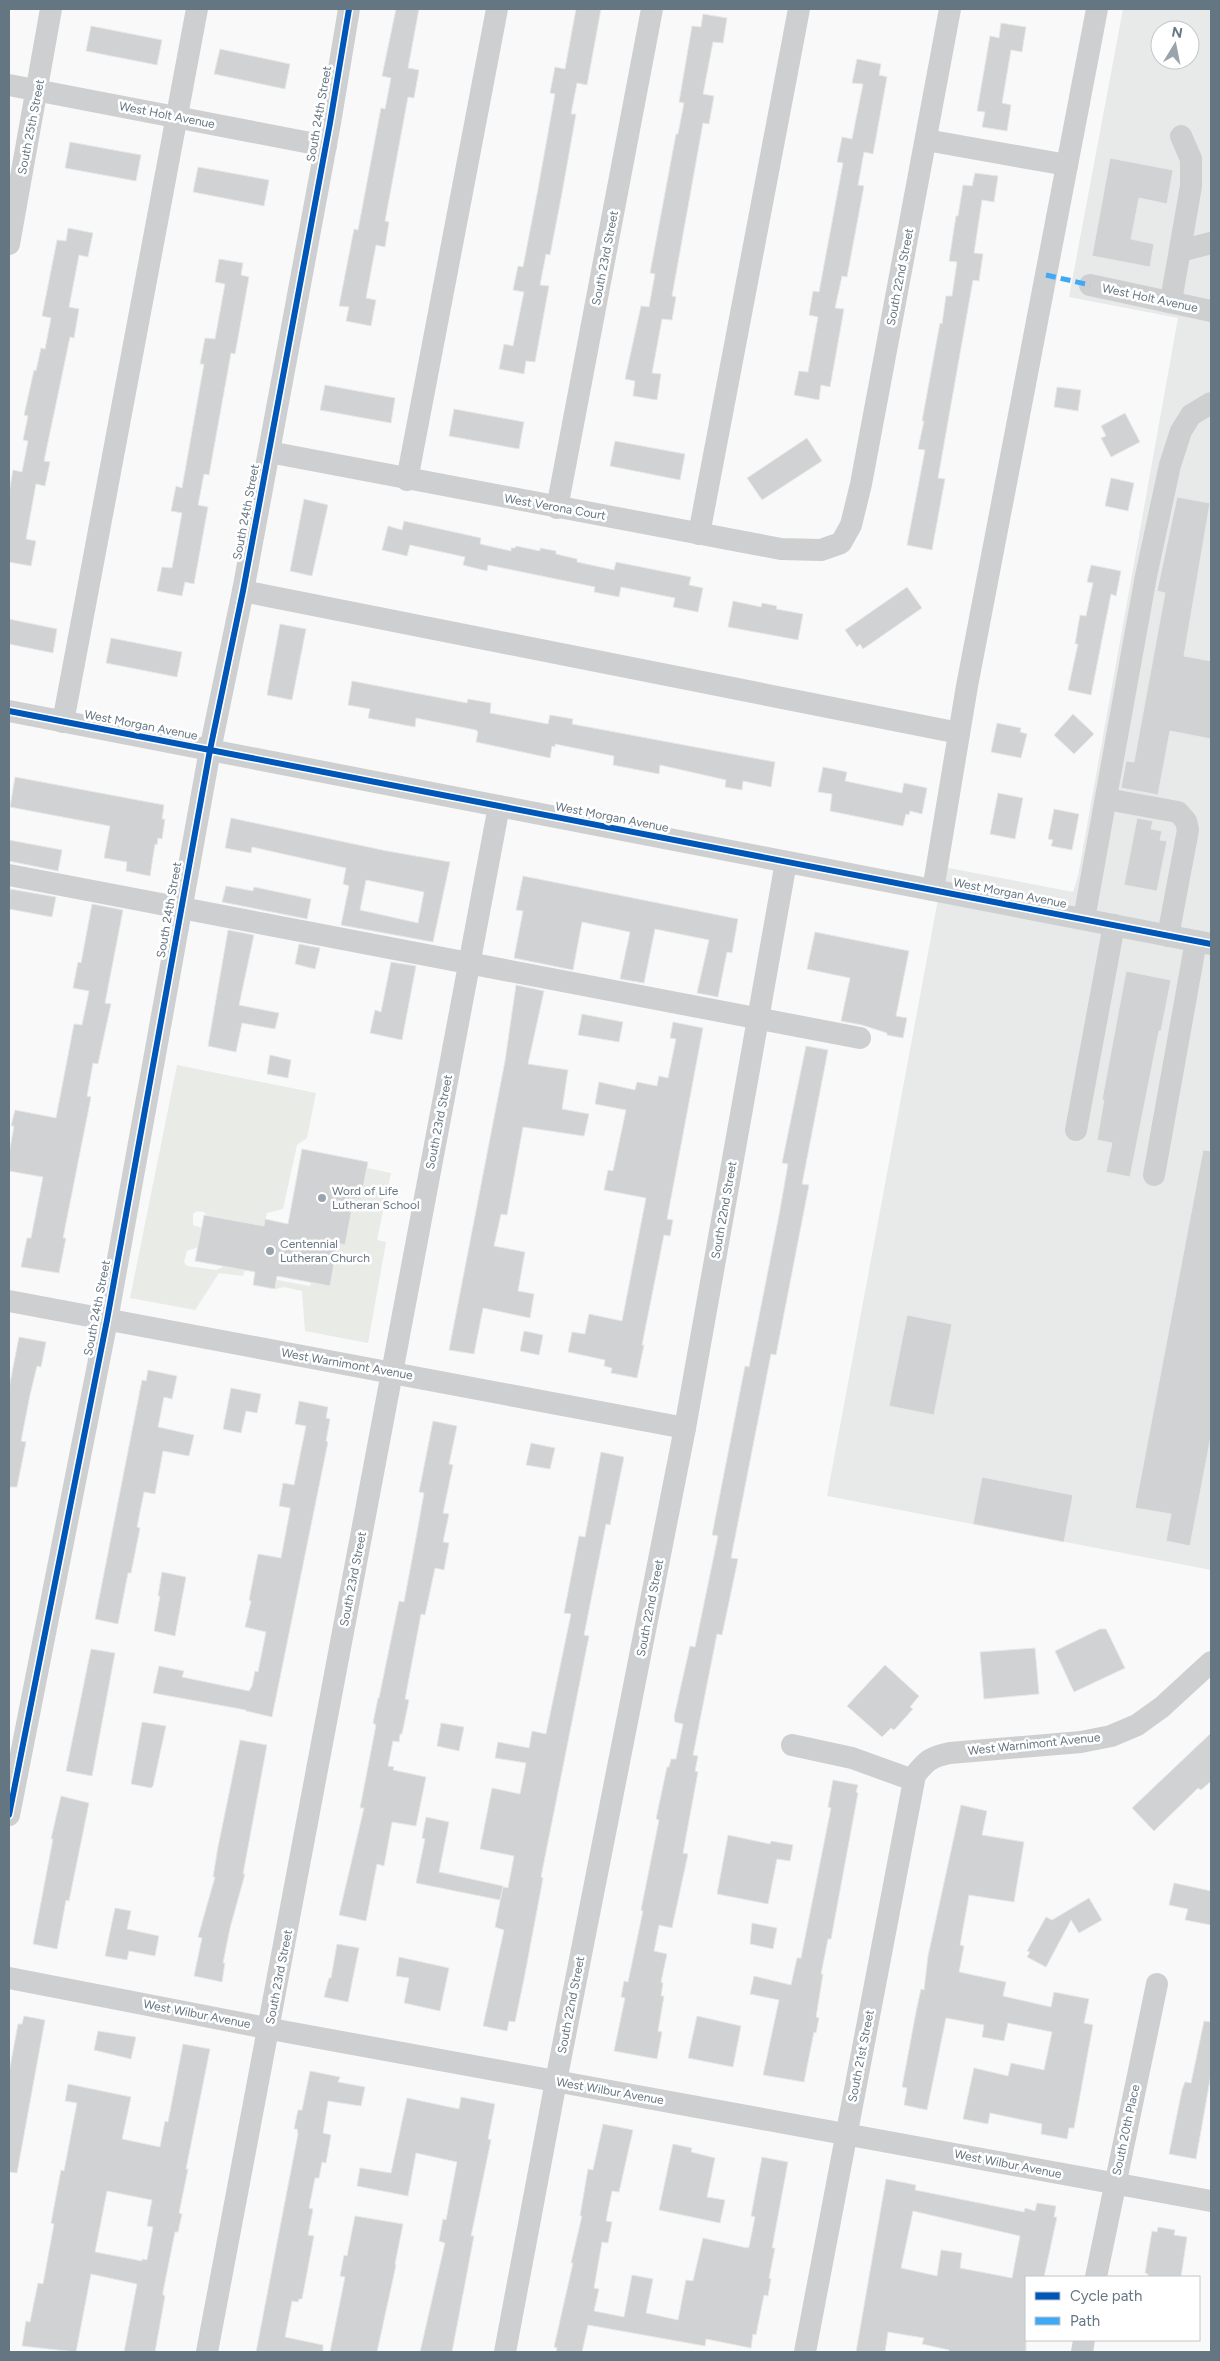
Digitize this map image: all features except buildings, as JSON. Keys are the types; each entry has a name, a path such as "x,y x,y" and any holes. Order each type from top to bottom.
{"street":[{"name":"South 25th Street","path":"9,244 38,91 51,9"},
{"path":"63,722 197,9"},
{"name":"South 24th Street","path":"9,1815 106,1320 210,750 269,452 326,146 349,9"},
{"path":"407,480 497,9"},
{"name":"South 23rd Street","path":"557,508 652,9"},
{"path":"700,534 799,9"},
{"name":"South 22nd Street","path":"841,542 851,525 861,484 950,9"},
{"path":"933,890 959,732 1097,9"},
{"name":"West Holt Avenue","path":"9,85 326,146"},
{"path":"1171,301 1185,215 1192,186 1191,159 1181,136"},
{"path":"926,140 1067,165"},
{"path":"1180,250 1211,243"},
{"name":"West Holt Avenue","path":"1090,285 1211,310"},
{"path":"1084,919 1146,576 1170,465 1181,430 1191,415 1211,403"},
{"name":"West Verona Court","path":"269,452 407,480 782,549 821,550 841,542"},
{"path":"242,592 959,732"},
{"name":"West Morgan Avenue","path":"9,711 1203,942"},
{"path":"1106,799 1178,812 1186,821 1188,830 1179,888 1168,936"},
{"name":"South 23rd Street","path":"207,2352 499,806"},
{"name":"South 22nd Street","path":"505,2352 556,2081 686,1428 786,862"},
{"path":"9,875 860,1038"},
{"path":"1076,1130 1114,925"},
{"path":"1154,1175 1203,942"},
{"name":"West Warnimont Avenue","path":"9,1301 686,1428"},
{"name":"West Warnimont Avenue","path":"919,1772 933,1756 1082,1742 1111,1736 1137,1725 1162,1707 1211,1662"},
{"path":"792,1746 919,1772"},
{"name":"South 21st Street","path":"805,2352 919,1772"},
{"name":"West Wilbur Avenue","path":"9,1978 269,2028 1211,2201"},
{"name":"South 20th Place","path":"1096,2276 1157,1984"}],"shaded area":[{"path":"1123,9 1211,9 1211,1570 827,1496 944,867 1073,892 1078,876 1178,318 1069,297"},
{"path":"177,1065 316,1093 307,1138 297,1145 283,1209 267,1213 264,1226 207,1215 204,1212 197,1211 193,1214 193,1225 202,1228 198,1247 187,1251 184,1262 187,1266 216,1270 225,1266 245,1270 243,1276 219,1273 195,1310 130,1298"},
{"path":"367,1168 391,1173 377,1240 386,1242 368,1343 305,1331 302,1291 284,1287 275,1289 277,1280 310,1286 311,1282 330,1286 338,1243 345,1245 354,1198 361,1199"}],"marked path":[{"path":"1046,275 1090,285"}],"cycle path":[{"path":"9,1815 107,1320 210,750 243,591 330,123 349,9"},
{"path":"9,711 1211,944"}],"place":[{"name":"Word of Life Lutheran School","path":"322,1198"},
{"name":"Centennial Lutheran Church","path":"270,1251"}]}
